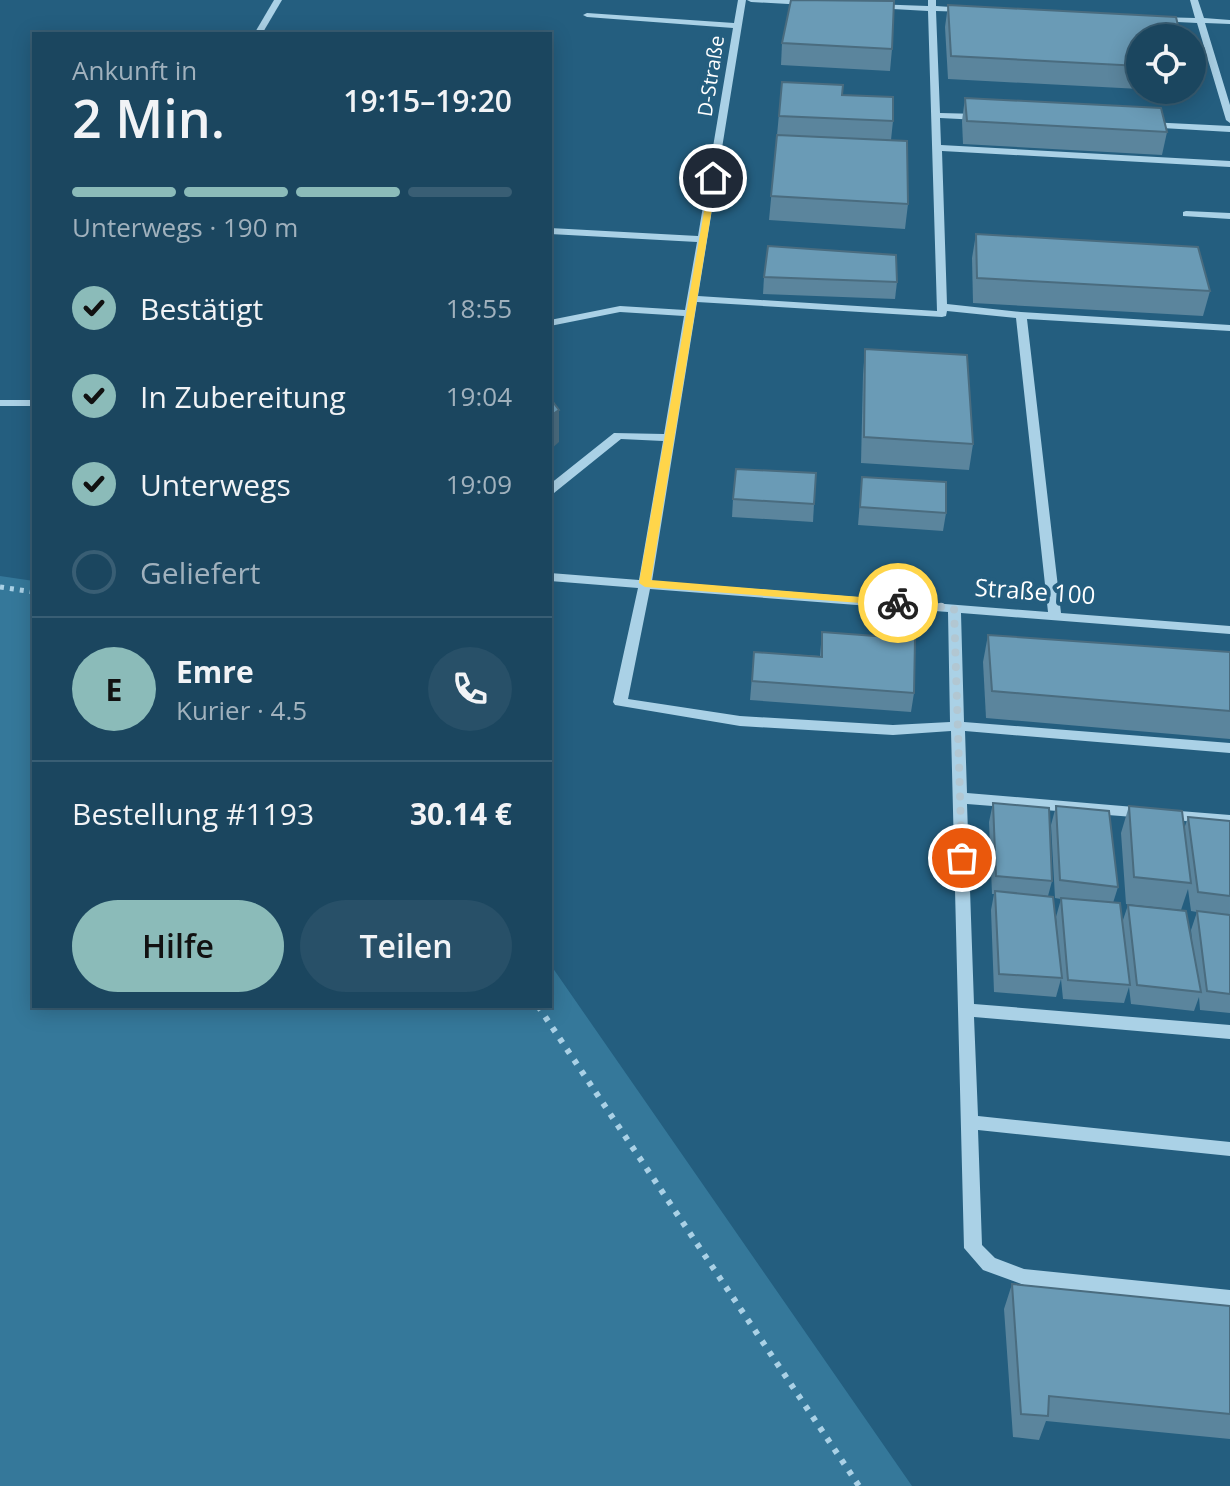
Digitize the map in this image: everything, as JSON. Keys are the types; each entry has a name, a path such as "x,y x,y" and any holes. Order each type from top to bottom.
{"lane":[{"path":"259,32 278,0"},
{"name":"D-Straße","path":"742,0 645,583 620,702 740,721 893,730 958,726"},
{"path":"751,0 811,3"},
{"path":"1194,0 1230,120"},
{"path":"692,299 942,314 932,4"},
{"path":"857,5 932,4 978,11"},
{"path":"587,15 738,26"},
{"path":"1142,18 1230,22"},
{"path":"936,115 998,118"},
{"path":"1137,125 1230,129"},
{"path":"937,148 1230,164"},
{"path":"1186,214 1230,216"},
{"path":"552,231 702,239"},
{"path":"942,307 1230,328"},
{"path":"552,323 620,309 690,313"},
{"path":"1021,315 1055,616"},
{"path":"0,403 32,403"},
{"path":"552,488 618,435 669,438"},
{"name":"Straße 100","path":"552,577 1230,630"},
{"path":"954,608 973,1248 989,1264 1024,1277 1230,1299"},
{"path":"958,726 1230,748"},
{"path":"960,798 1230,820"},
{"path":"966,1010 1230,1032"},
{"path":"970,1122 1230,1149"}],"path":[{"path":"0,587 32,592"},
{"path":"539,1008 859,1486"}],"shaded area":[{"path":"0,576 32,581 32,1008 552,1008 552,967 912,1486 0,1486"}],"building":[{"path":"791,0 894,1 892,49 782,43"},
{"path":"948,5 1176,17 1178,24 1126,24 1126,65 951,56"},
{"path":"782,82 843,85 842,95 893,97 893,121 779,116"},
{"path":"965,98 1161,108 1167,132 967,121"},
{"path":"777,135 907,141 908,204 771,196"},
{"path":"976,234 1198,247 1210,291 977,278"},
{"path":"768,246 896,255 897,282 764,277"},
{"path":"865,349 967,355 973,444 864,437"},
{"path":"552,401 559,410 552,415"},
{"path":"736,469 816,473 814,504 733,499"},
{"path":"862,477 946,482 946,513 860,507"},
{"path":"822,632 915,639 914,693 752,681 754,652 822,657"},
{"path":"988,635 1230,652 1230,711 992,691"},
{"path":"993,803 1049,808 1052,881 996,876"},
{"path":"1056,806 1109,811 1118,887 1060,880"},
{"path":"1129,806 1182,811 1191,883 1134,877"},
{"path":"1188,817 1230,821 1230,896 1198,892"},
{"path":"995,891 1053,897 1062,978 999,974"},
{"path":"1061,898 1120,903 1130,985 1068,980"},
{"path":"1128,905 1186,911 1201,992 1137,985"},
{"path":"1197,911 1230,915 1230,994 1207,991"},
{"path":"1012,1284 1230,1306 1230,1414 1049,1396 1048,1416 1021,1414"}],"way so far":[{"path":"898,603 954,608 962,858"}],"route":[{"path":"713,178 645,583 898,603"}]}
